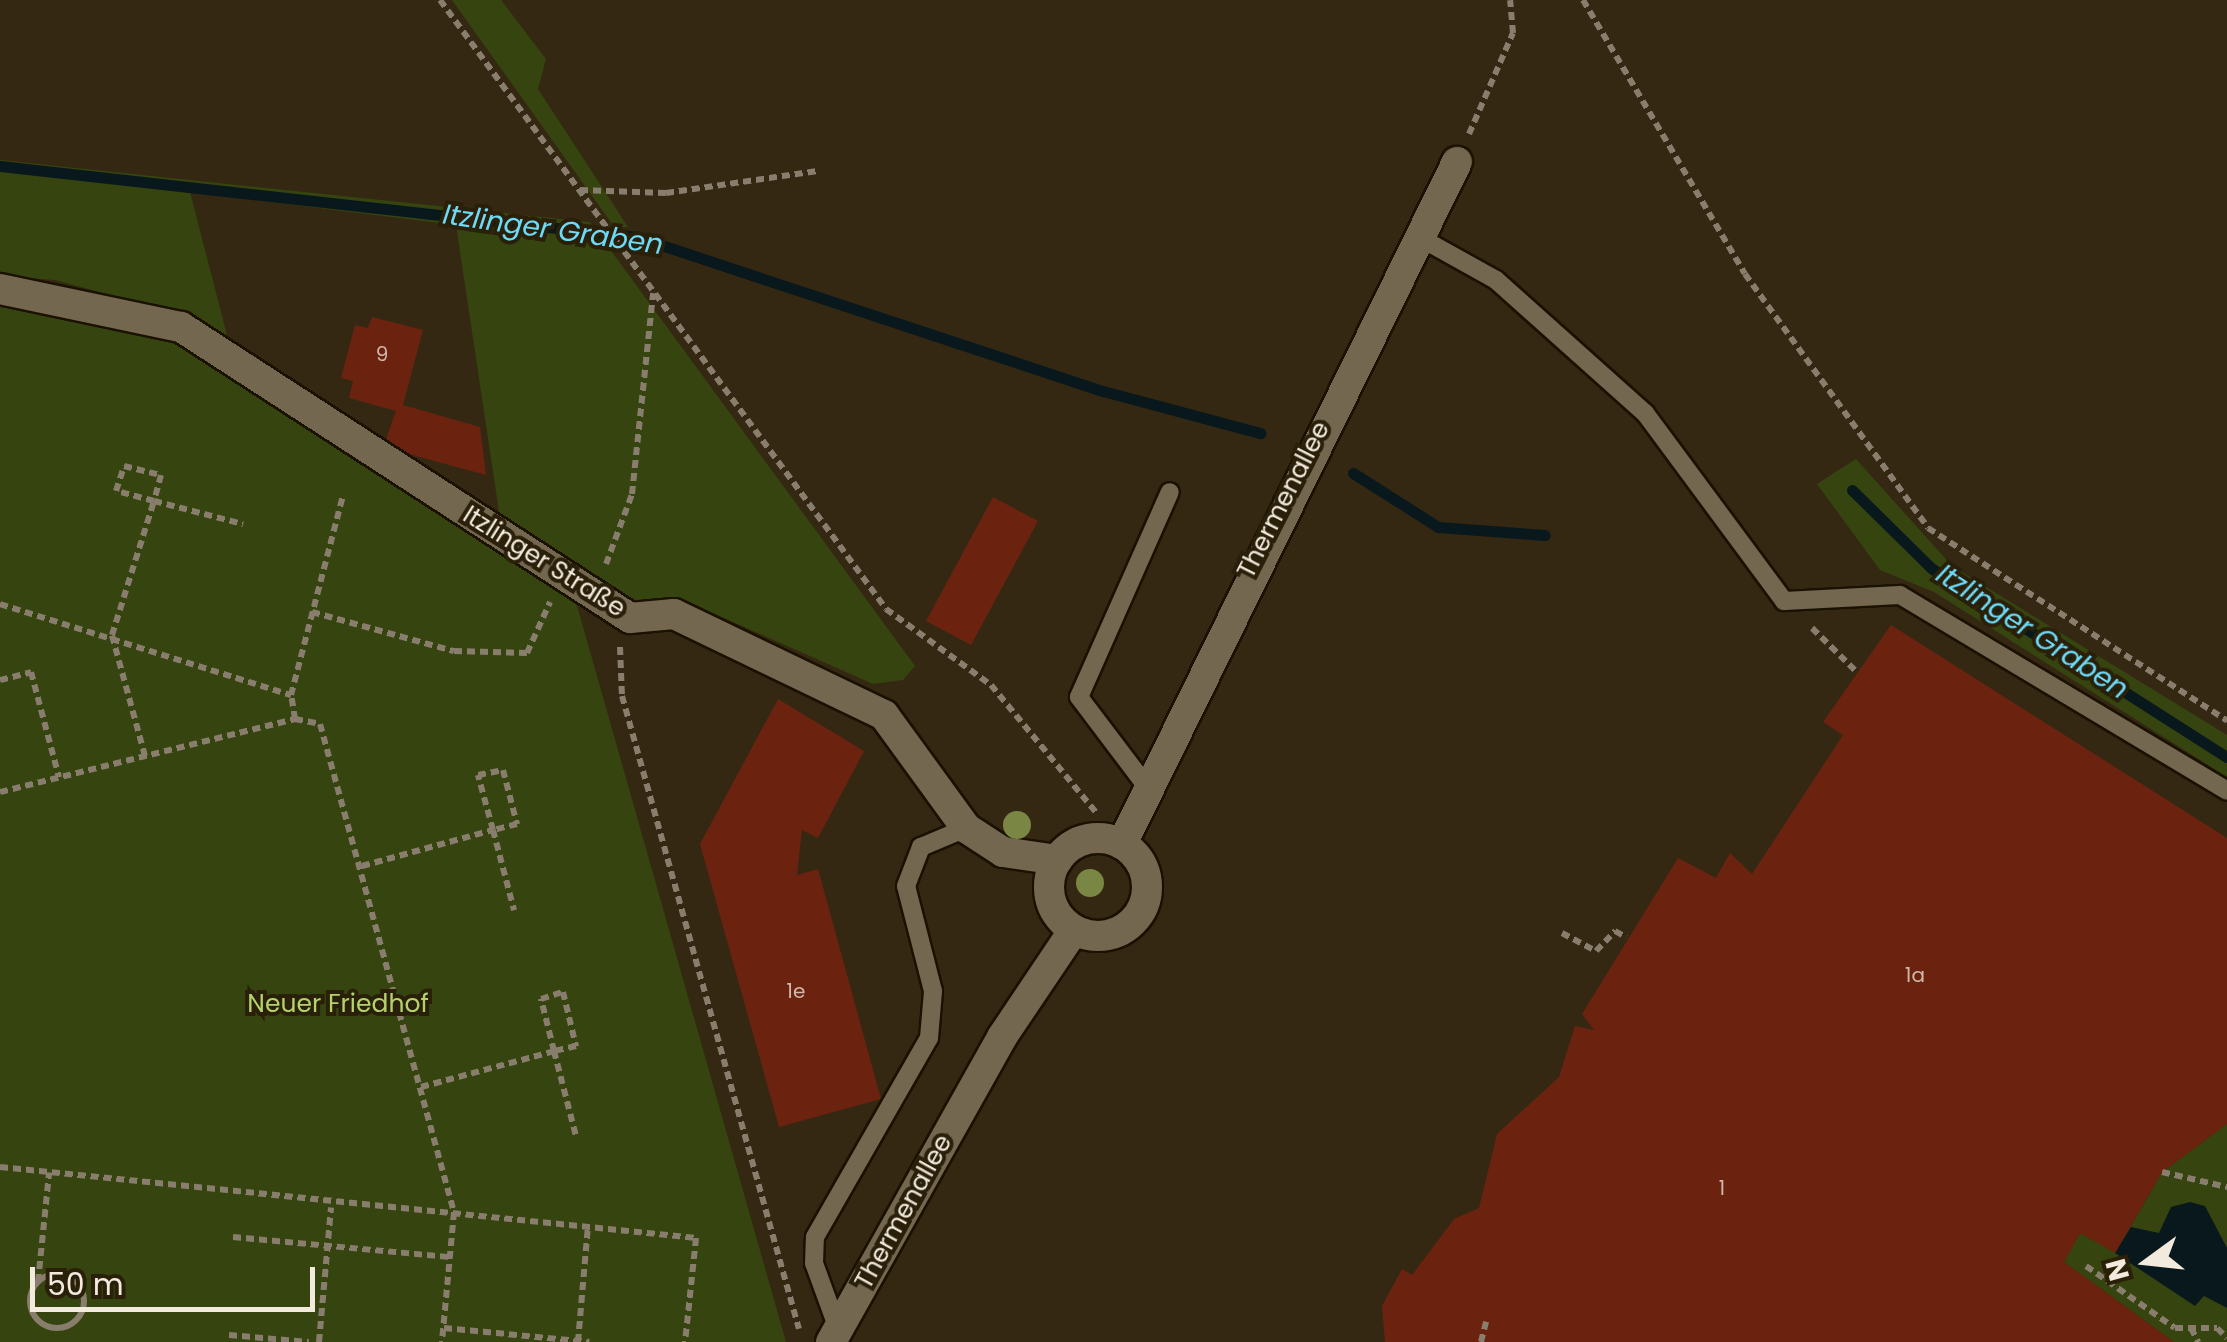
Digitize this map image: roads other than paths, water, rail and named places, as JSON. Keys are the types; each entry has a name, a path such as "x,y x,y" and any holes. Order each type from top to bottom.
{"street":[{"name":"Thermenallee","path":"1115,841 1456,162"},
{"name":"Itzlinger Straße","path":"0,289 181,327 630,618 674,614 884,715 966,828 1003,852 1057,860"},
{"path":"1082,840 1115,841 1146,874 1143,907 1121,930 1074,930 1052,906 1057,860 1082,840"},
{"name":"Thermenallee","path":"834,1336 1002,1037 1074,930"}],"lane":[{"path":"1417,236 1496,280 1645,413 1784,601 1900,595 2227,790"},
{"path":"1144,784 1078,698 1170,492"},
{"path":"834,1336 814,1264 815,1236 929,1038 933,991 906,886 921,847 966,828"}],"waterway":[{"name":"Itzlinger Graben","path":"0,166 637,237 1103,391 1260,433"},
{"name":"Itzlinger Graben","path":"1353,473 1438,527 1545,535"},
{"name":"Itzlinger Graben","path":"1852,490 1931,568 2227,757"}],"park label":[{"name":"Neuer Friedhof","path":"338,1004"}]}
